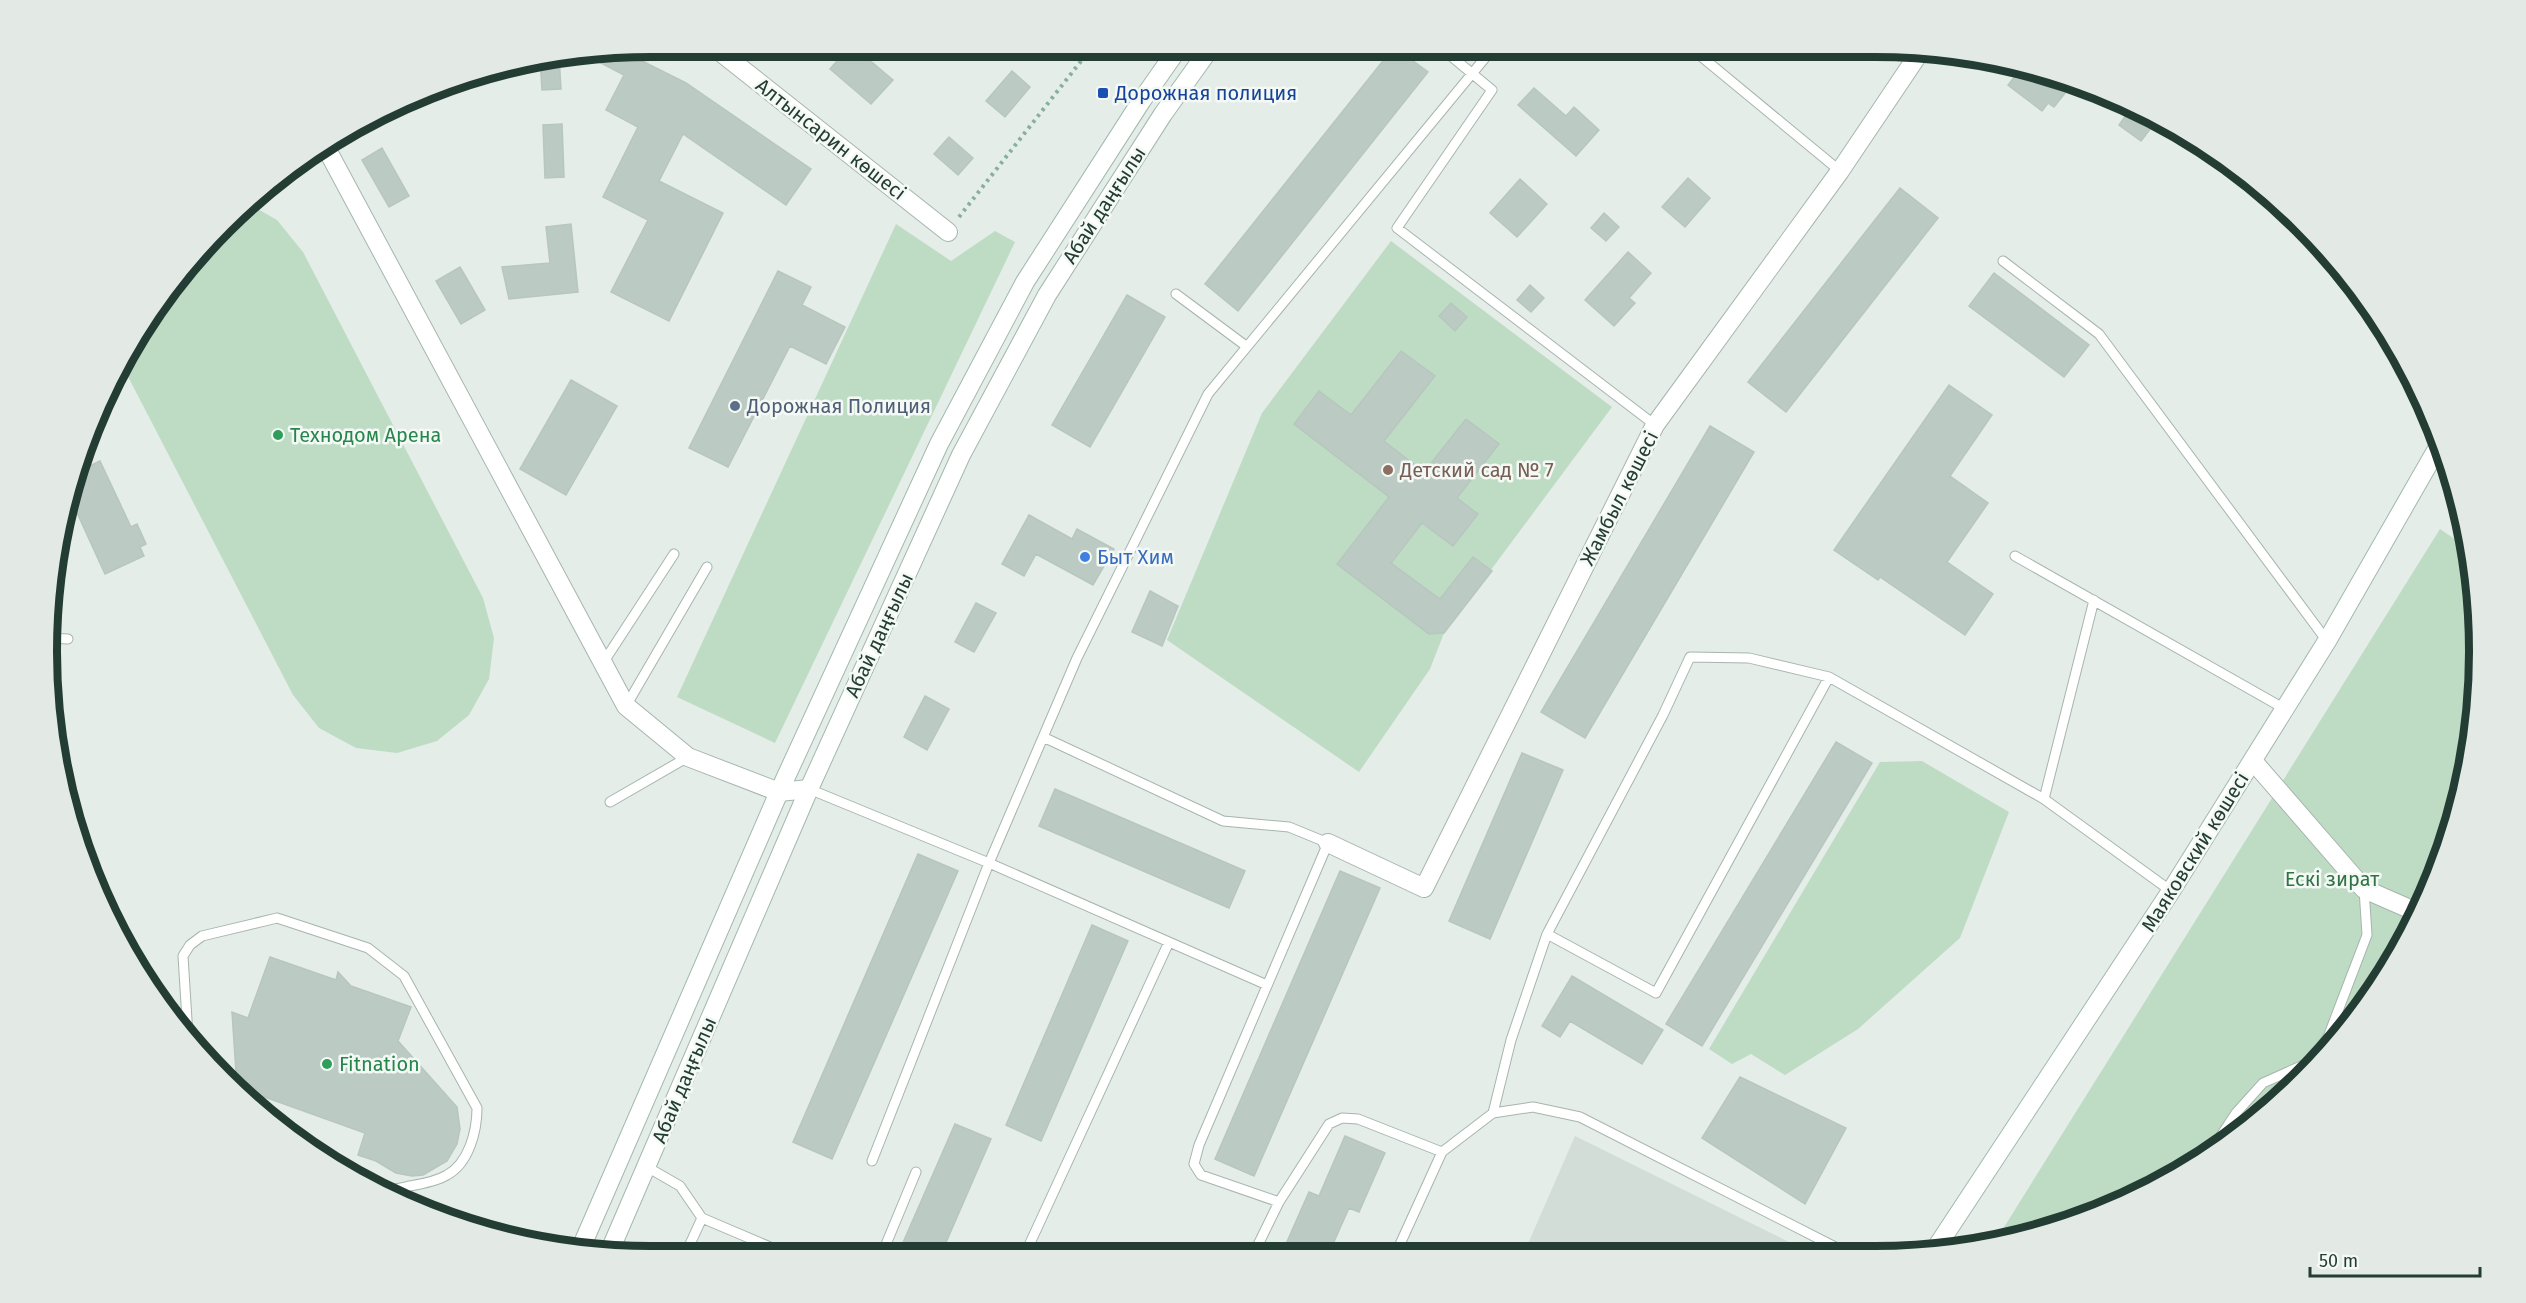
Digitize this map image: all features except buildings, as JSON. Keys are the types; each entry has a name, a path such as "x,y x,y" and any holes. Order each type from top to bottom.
{"main road":[{"name":"Алтынсарин көшесі","path":"728,57 948,232"},
{"name":"Абай даңғылы","path":"583,1242 779,792 939,444 1025,282 1172,57"},
{"name":"Абай даңғылы","path":"612,1245 809,789 962,455 1047,295 1163,114 1204,57"},
{"name":"Жамбыл көшесі","path":"1328,843 1424,888 1655,426 1840,171 1916,58"},
{"path":"329,152 626,706 688,757 779,792 809,789"},
{"name":"Маяковский көшесі","path":"1940,1242 2171,891 2327,641 2435,453"},
{"path":"2253,760 2364,889 2410,909"}],"lane":[{"path":"1452,57 1492,90 1398,228 1655,426"},
{"path":"872,1161 989,863 1077,658 1208,394 1486,57"},
{"path":"1702,57 1840,171"},
{"path":"2003,261 2099,334 2327,641"},
{"path":"1176,294 1246,346"},
{"path":"603,663 674,554"},
{"path":"2015,556 2285,709"},
{"path":"626,706 707,567"},
{"path":"2044,799 2094,600"},
{"path":"57,638 68,639"},
{"path":"1493,1113 1511,1040 1547,934 1658,725 1690,657 1749,658 1829,677 2044,799 2171,891"},
{"path":"1547,934 1656,993 1829,677"},
{"path":"1043,737 1223,821 1289,827 1328,843 1199,1145 1194,1164 1201,1174 1279,1202"},
{"path":"610,802 688,757"},
{"path":"809,789 989,863 1267,985"},
{"path":"2330,1033 2367,935 2364,889"},
{"path":"187,1022 183,956 190,945 202,936 278,918 368,948 385,959 404,976 477,1108 475,1134 458,1165 448,1174 396,1188"},
{"path":"1029,1246 1169,942"},
{"path":"2222,1133 2236,1113 2263,1083 2300,1066"},
{"path":"1399,1246 1442,1152 1493,1113 1533,1107 1580,1117 1833,1246"},
{"path":"1257,1246 1279,1202 1329,1124 1342,1118 1358,1119 1442,1152"},
{"path":"647,1167 680,1186 702,1218 768,1246"},
{"path":"885,1246 916,1172"},
{"path":"689,1246 702,1218"}],"path":[{"path":"948,232 1084,57"}],"shaded area":[{"path":"1575,1136 1797,1246 1527,1246"}],"green space":[{"name":"Технодом Арена","path":"256,208 277,220 303,252 483,598 494,638 489,679 469,715 437,741 397,753 356,748 319,728 293,695 126,374 157,321 180,290 231,231"},
{"path":"896,224 951,261 995,231 1015,242 775,743 677,697"},
{"path":"1391,241 1612,407 1444,633 1430,669 1359,772 1167,640 1262,413"},
{"name":"Ескі зират","path":"2440,529 2459,542 2464,574 2469,652 2464,729 2449,805 2424,879 2408,914 2369,982 2346,1013 2295,1072 2236,1123 2205,1146 2137,1185 2102,1201 2028,1226 2001,1232"},
{"path":"58,655 62,728 58,690"},
{"path":"1922,761 2009,812 1960,938 1858,1029 1785,1075 1751,1054 1732,1064 1709,1049 1880,762"}],"place":[{"name":"Дорожная полиция","path":"1103,93"},
{"name":"Дорожная Полиция","path":"735,406"},
{"name":"Технодом Арена","path":"278,435"},
{"name":"Детский сад № 7","path":"1388,470"},
{"name":"Быт Хим","path":"1085,557"},
{"name":"Fitnation","path":"327,1064"}]}
